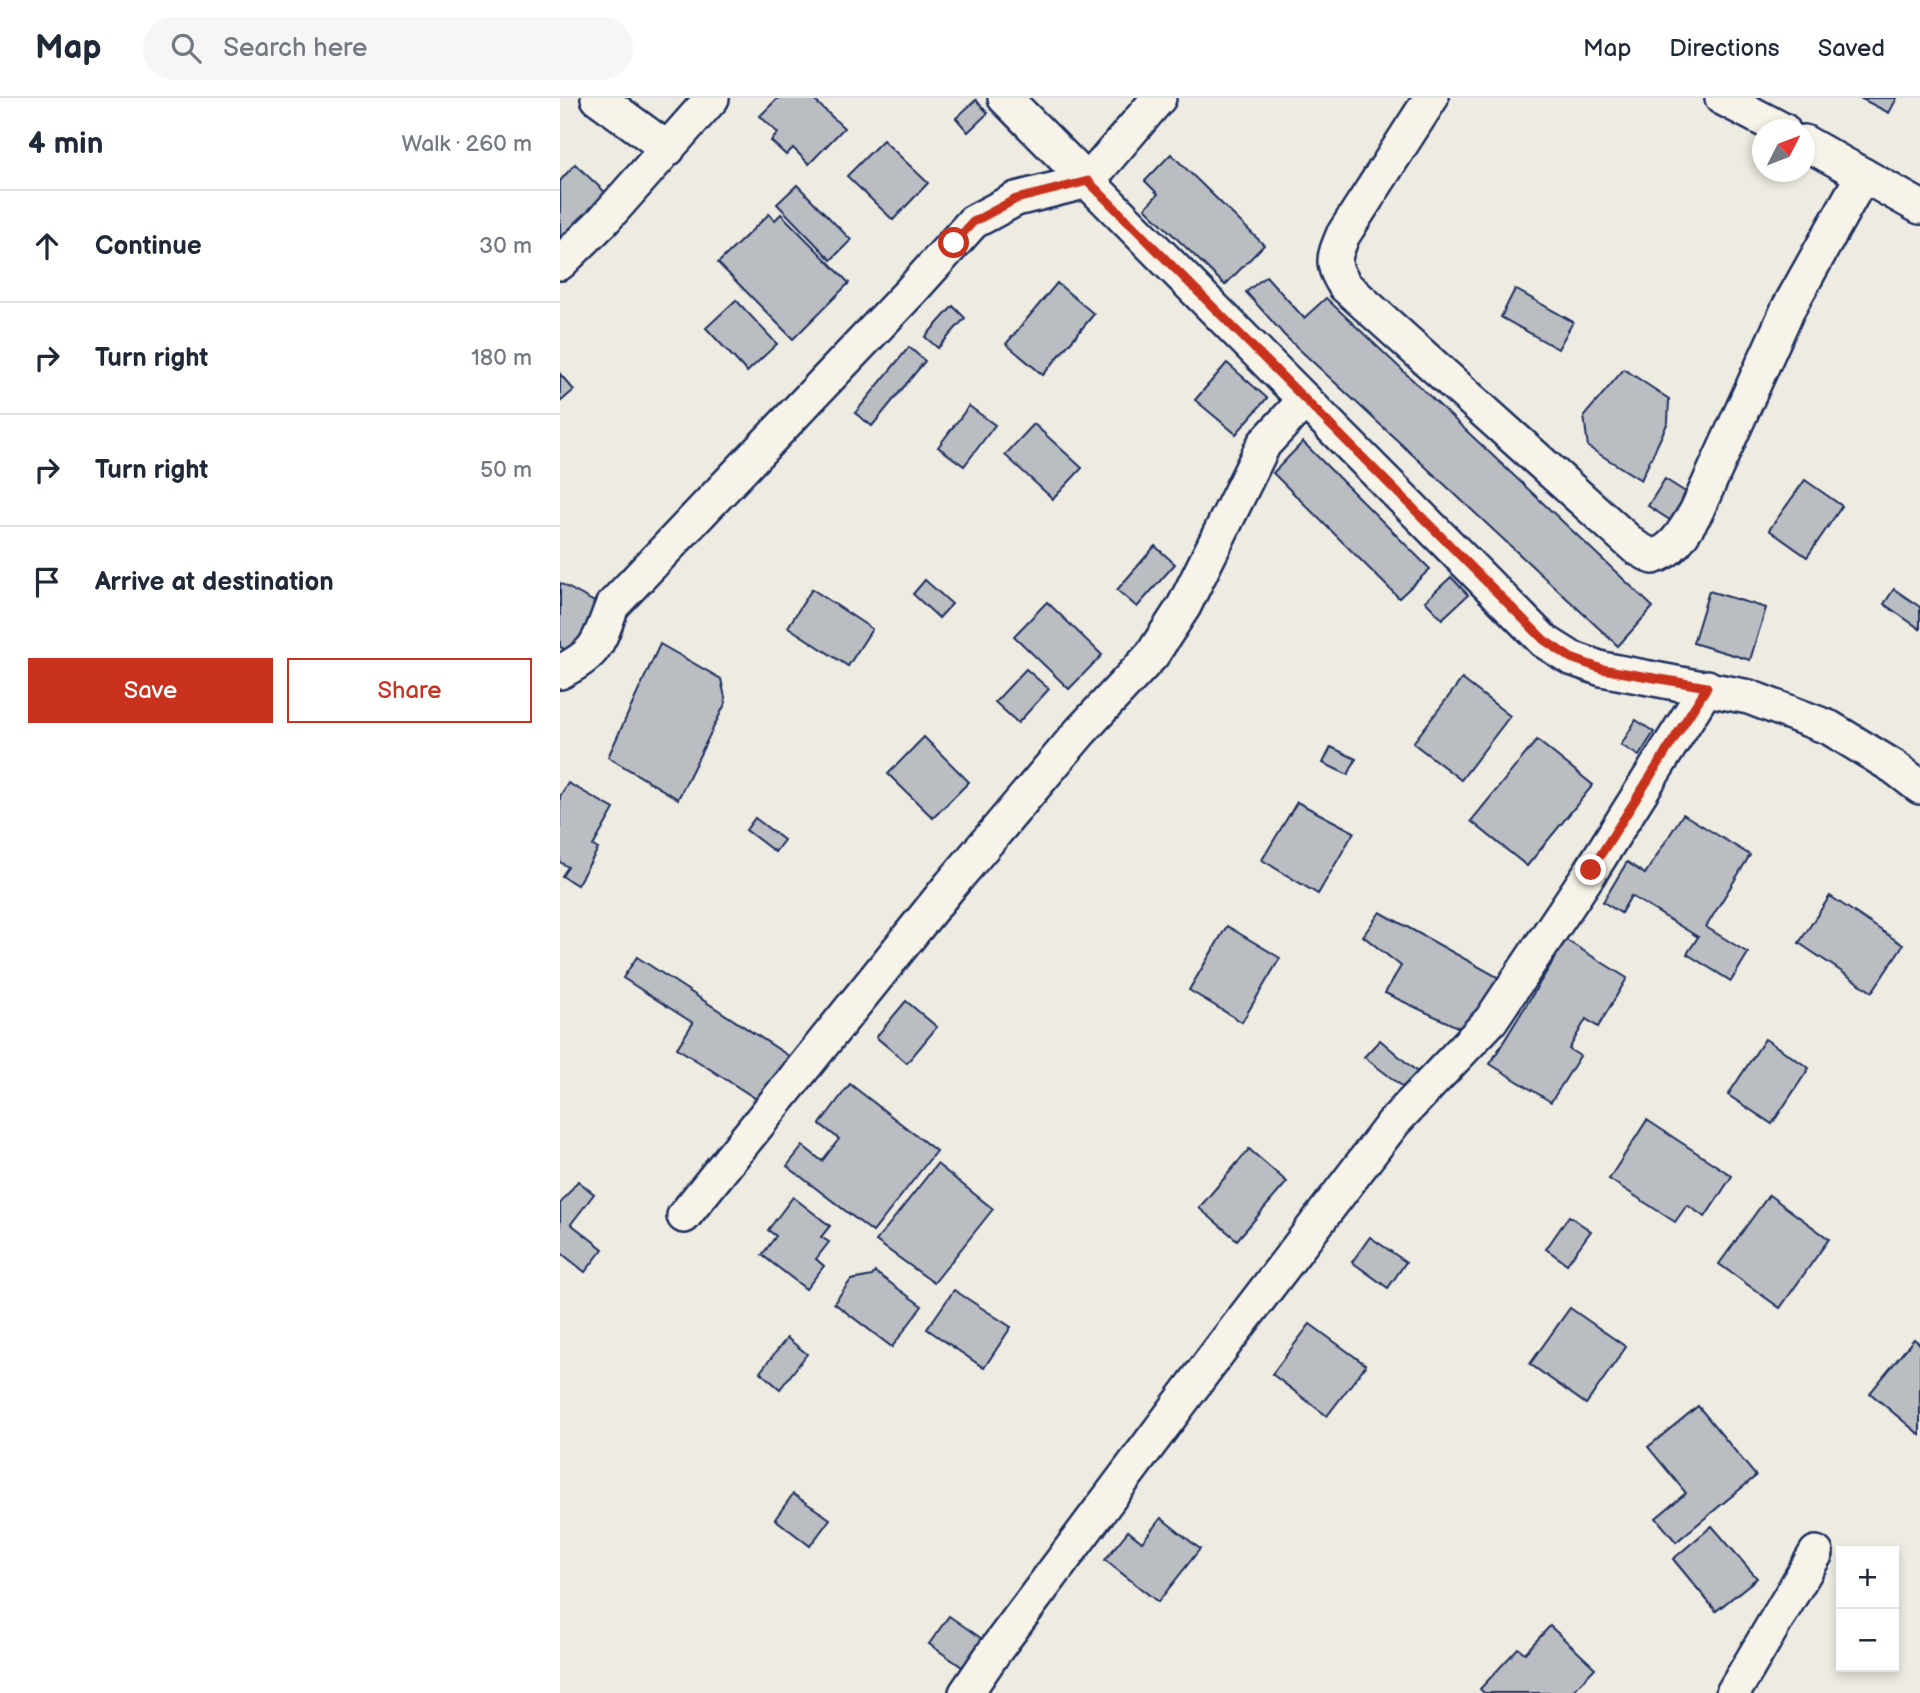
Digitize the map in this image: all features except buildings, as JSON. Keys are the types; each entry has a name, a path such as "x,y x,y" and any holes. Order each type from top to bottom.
{"street":[{"path":"598,98 668,149"},
{"path":"560,263 602,222 712,98"},
{"path":"1005,98 1544,640 1571,658 1602,669 1749,697 1830,728 1894,766 1920,786"},
{"path":"560,672 584,660 597,645 612,606 912,291 973,222 1016,199 1088,181 1159,98"},
{"path":"1431,98 1343,235 1334,257 1338,275 1345,286 1635,547 1653,557 1667,553 1696,512 1788,309 1863,175"},
{"path":"1722,98 1762,119"},
{"path":"1815,148 1920,207"},
{"path":"684,1216 949,887 1080,732 1152,655 1184,606 1264,444 1306,400"},
{"path":"966,1693 1222,1347 1394,1122 1491,1020 1591,870 1707,687"},
{"path":"1733,1693 1816,1553"}],"route":[{"path":"954,243 973,222 1016,199 1088,181 1544,640 1571,658 1602,669 1707,687 1591,870"}]}
